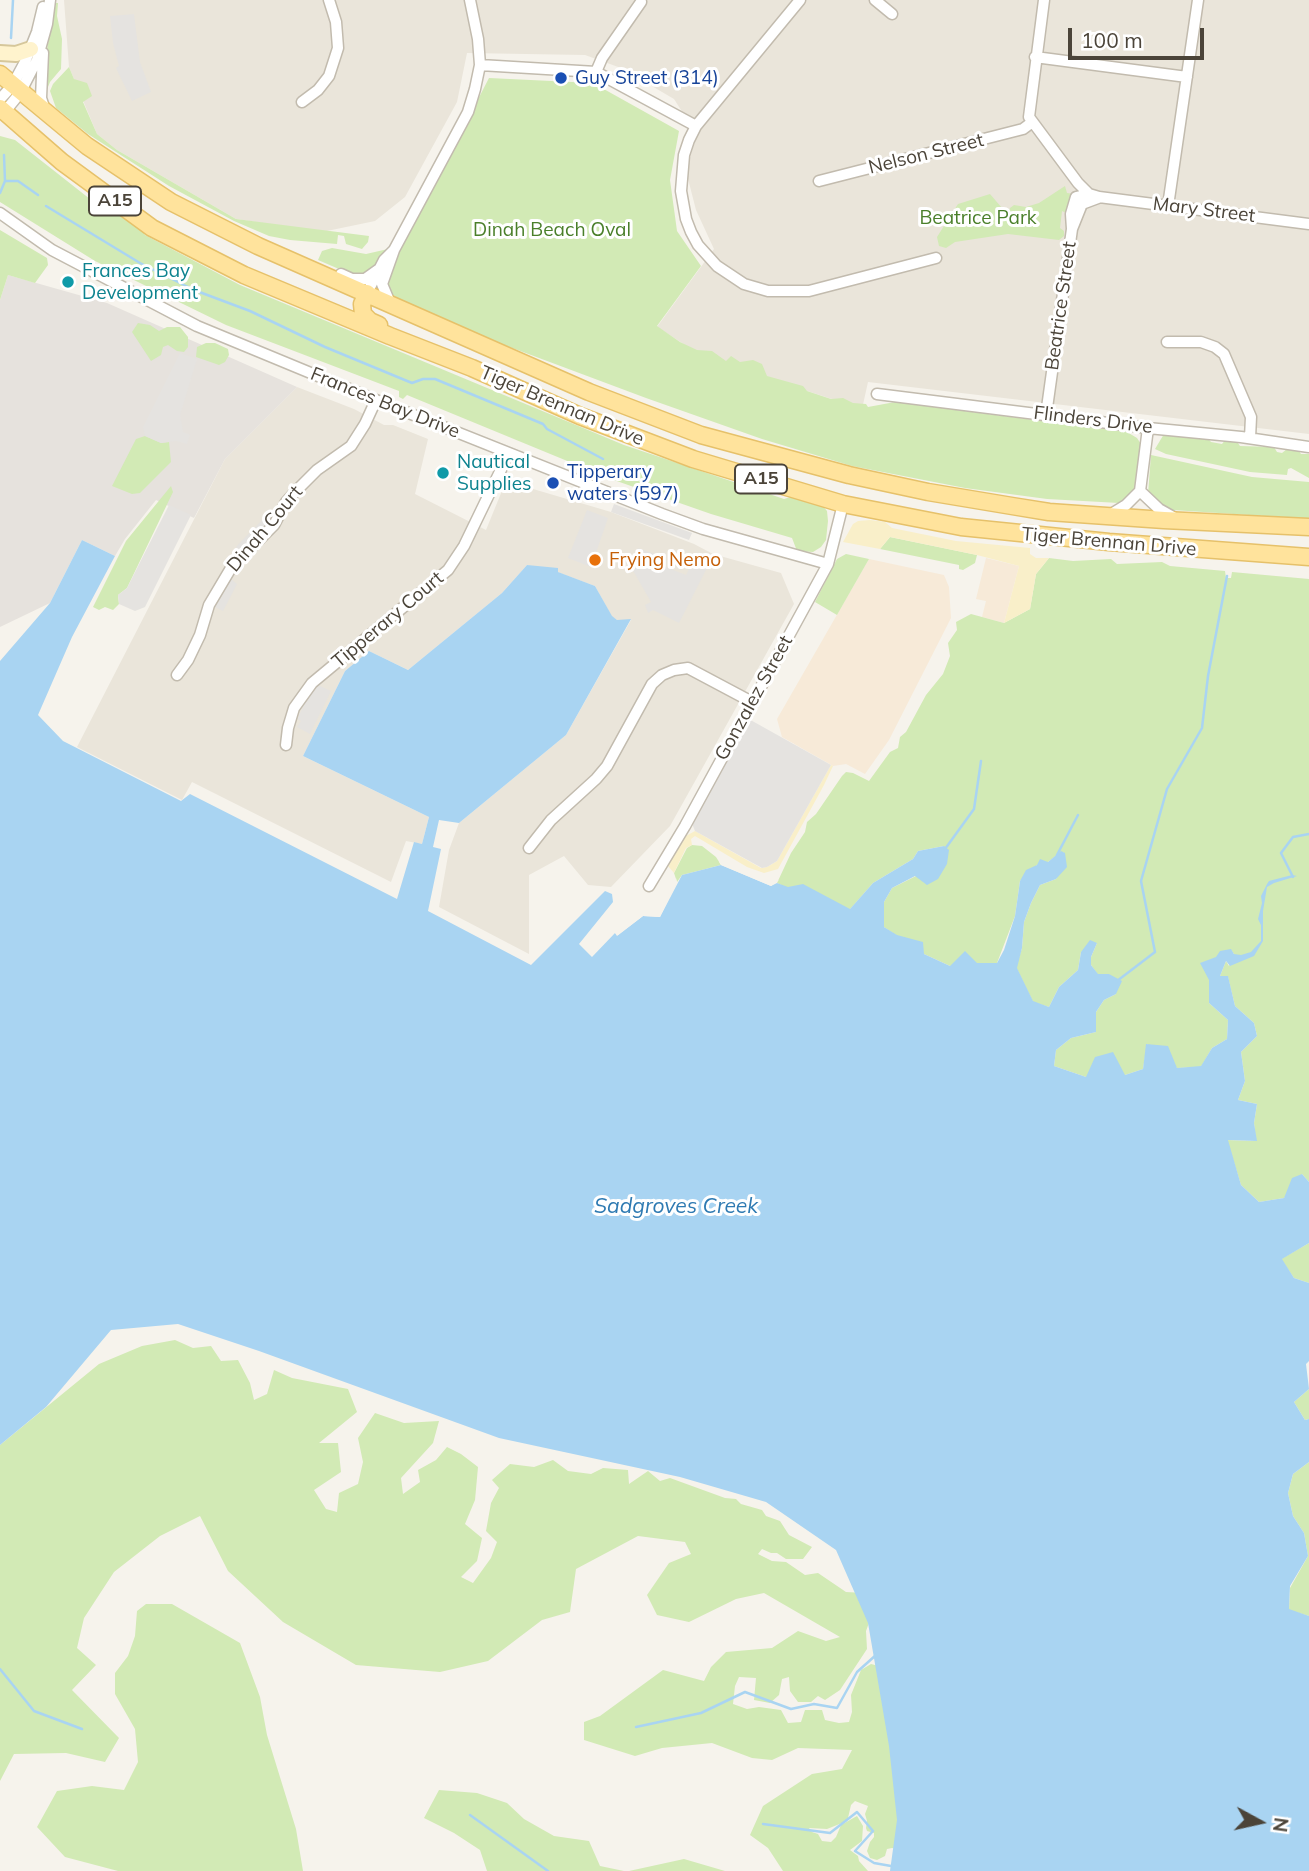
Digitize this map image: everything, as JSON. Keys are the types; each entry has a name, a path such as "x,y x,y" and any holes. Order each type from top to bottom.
{"main road":[{"name":"Tiger Brennan Drive","path":"11,84 87,146 171,202 284,257 589,392 701,435 849,475 928,492 1049,512 1309,527"},
{"name":"Tiger Brennan Drive","path":"1,109 62,162 152,228 244,275 580,416 693,459 843,504 961,527 1004,533 1309,557"},
{"path":"367,293 362,304 363,314 370,321 490,370 501,381"},
{"path":"843,504 849,475"}],"street":[{"path":"1,109 11,84 31,49 44,0"},
{"path":"46,114 41,94 50,0"},
{"path":"302,102 318,90 329,76 338,48 329,0"},
{"path":"390,303 382,284 394,250 468,112 480,65 470,0"},
{"path":"800,0 696,126 684,155 681,191 686,219 698,245 717,266 744,284 761,290 797,293 936,258"},
{"path":"876,0 892,14"},
{"path":"1044,0 1028,112 1031,123 1084,194"},
{"path":"1168,206 1198,0"},
{"path":"596,72 602,58 641,2"},
{"path":"11,84 37,60 47,24"},
{"path":"0,53 16,54 31,49"},
{"path":"1035,57 1186,78"},
{"path":"480,65 596,72 696,126"},
{"name":"Nelson Street","path":"819,181 1023,129 1031,123"},
{"name":"Mary Street","path":"1084,194 1309,224"},
{"name":"Beatrice Street","path":"1046,415 1072,229 1084,194"},
{"name":"Frances Bay Drive","path":"0,213 52,250 197,326 693,525 828,564"},
{"path":"367,293 379,269 394,250"},
{"path":"284,257 314,263 352,279 365,279 379,269"},
{"path":"1167,342 1201,342 1224,354 1251,417 1250,438"},
{"name":"Flinders Drive","path":"877,394 1309,447"},
{"name":"Dinah Court","path":"177,675 200,635 209,605 231,569 274,525 286,502 295,492 317,470 351,446 376,400"},
{"path":"1108,516 1126,505 1140,491 1148,428"},
{"name":"Tipperary Court","path":"286,745 295,708 312,683 448,570 464,545 509,453"},
{"path":"1140,491 1159,509 1181,521"},
{"name":"Gonzalez Street","path":"649,886 828,564 843,504"},
{"path":"529,848 551,820 607,766 652,684 662,675 688,668 752,702"}],"shaded area":[{"path":"64,0 1309,0 1309,434 868,382 862,409 704,357 657,327 714,249 696,210 686,171 697,135 674,99 621,68 585,55 467,53 457,102 405,197 375,221 322,232 236,219 117,150 97,134 69,67"},
{"path":"134,14 140,62 151,92 132,101 116,68 119,66 110,16"},
{"path":"8,275 107,303 297,387 225,459 194,518 156,500 115,556 82,540 50,603 0,627 0,300"},
{"path":"180,353 197,359 180,415 183,432 190,435 187,444 176,441 161,443 145,436 143,427"},
{"path":"297,387 354,409 384,425 393,425 428,439 415,494 486,530 506,481 611,512 713,554 781,573 794,604 670,826 611,887 588,885 564,856 529,875 529,954 439,907 449,850 459,823 566,735 631,620 617,620 612,617 595,586 557,572 527,565 502,593 408,670 369,651 345,671 303,756 429,817 422,844 406,841 391,882 192,782 182,800 77,747 225,459"},
{"path":"614,504 692,533 689,540 611,512"},
{"path":"169,505 191,515 145,607 135,611 119,604 118,595 127,588"},
{"path":"587,510 608,518 591,567 568,558"},
{"path":"266,516 271,523 242,553 236,547"},
{"path":"638,548 660,556 658,564 686,575 697,553 711,560 679,623 653,610 648,613 645,605 651,602 631,567"},
{"path":"986,558 1019,566 1004,623 982,617 986,601 976,599"},
{"path":"869,559 944,575 949,587 951,618 889,740 865,774 846,764 833,766 782,737 777,719"},
{"path":"231,579 237,584 223,611 215,607"},
{"path":"318,685 331,691 310,734 297,727 301,721 297,719 308,697"},
{"path":"747,718 831,765 777,861 762,868 695,831 691,821"}],"green space":[{"path":"56,3 62,39 61,69 50,82 46,92 47,49"},
{"path":"69,67 74,79 87,83 92,96 83,102 97,134 117,150 236,219 369,236 368,242 362,249 346,244 344,236 338,235 337,244 269,236 234,221 169,186 88,134 56,108 50,91"},
{"name":"Dinah Beach Oval","path":"489,78 593,83 679,131 670,180 677,231 701,266 657,326 680,342 697,350 712,351 726,361 731,356 740,362 753,360 762,364 767,376 803,386 807,391 831,399 843,398 853,403 866,404 868,407 895,402 1127,432 1141,444 1136,490 1126,501 1119,503 1047,499 965,488 852,466 762,439 646,398 376,297"},
{"path":"0,136 15,140 95,203 140,226 145,235 240,285 624,445 784,499 794,496 821,504 827,511 826,540 813,552 797,551 792,538 711,514 611,479 407,395 403,399 399,397 399,391 226,325 95,261 0,202"},
{"name":"Beatrice Park","path":"1065,186 1067,193 1074,194 1072,206 1066,213 1062,211 1060,228 1064,231 1064,236 1059,240 1008,234 955,242 946,248 939,246 937,237 958,204 990,194 1008,215 1014,205 1026,207 1039,203"},
{"path":"0,230 47,258 48,265 35,283 8,275 0,300"},
{"path":"332,248 366,254 388,249 373,268 361,275 353,275 318,260 322,251"},
{"path":"138,323 150,325 159,331 167,327 180,327 188,337 188,347 184,352 168,345 163,347 161,355 151,361 132,332"},
{"path":"215,343 228,349 229,355 225,362 219,365 196,357 197,347"},
{"path":"1179,432 1185,437 1194,433 1206,436 1211,442 1222,444 1226,439 1236,440 1240,446 1274,447 1277,452 1282,453 1287,449 1309,454 1309,478 1291,468 1288,469 1287,475 1250,472 1166,454 1155,449 1164,434"},
{"path":"145,436 161,443 169,442 171,462 140,493 132,494 112,486 136,439"},
{"path":"1151,455 1252,477 1309,482 1309,519 1173,510 1159,504 1148,494"},
{"path":"171,486 173,492 127,588 118,595 119,604 113,610 93,607 126,541"},
{"path":"890,537 977,555 975,563 963,570 959,569 959,565 880,549"},
{"path":"846,554 869,559 837,615 815,602 837,559"},
{"path":"1049,558 1073,561 1111,559 1117,564 1162,562 1170,566 1225,571 1226,578 1231,578 1232,572 1309,579 1309,1182 1302,1174 1284,1198 1259,1202 1241,1185 1227,1140 1256,1141 1254,1123 1257,1104 1238,1100 1245,1081 1241,1052 1257,1036 1254,1023 1235,1006 1228,977 1220,976 1226,961 1229,966 1234,954 1231,950 1209,980 1209,1003 1228,1020 1227,1039 1212,1048 1201,1067 1177,1068 1147,1044 1143,1069 1125,1075 1086,1077 1054,1066 1056,1050 1071,1038 1096,1032 1096,1012 1104,1000 1116,994 1109,974 1098,975 1091,965 1091,957 1097,943 1081,952 1078,970 1059,987 1049,1007 1033,1002 1016,967 1022,948 1024,922 1031,903 1040,885 1056,879 1065,862 1064,853 1061,852 1048,862 1037,865 1020,881 1015,916 997,963 950,966 924,954 884,927 884,902 892,888 916,876 944,846 918,851 913,859 873,883 845,915 777,883 791,853 805,832 807,822 816,814 842,776 846,772 853,773 869,781 890,752 898,748 900,737 906,732 926,695 943,674 950,656 948,643 957,630 956,622 971,614 1004,623 1030,609 1036,574"},
{"path":"692,845 702,846 716,857 721,865 682,875 677,882 674,873 687,848"},
{"path":"1309,1243 1309,1283 1294,1278 1281,1259"},
{"path":"175,1340 193,1348 211,1346 221,1361 238,1360 250,1383 254,1400 267,1394 274,1370 292,1378 348,1389 357,1412 319,1443 338,1443 341,1472 314,1490 326,1509 337,1512 339,1493 358,1484 363,1462 358,1438 375,1413 404,1423 439,1421 433,1443 401,1478 403,1494 420,1482 418,1470 436,1460 447,1447 478,1467 475,1500 465,1524 482,1538 477,1561 461,1577 473,1583 491,1558 497,1542 486,1531 491,1503 499,1488 492,1480 510,1464 534,1467 553,1460 568,1471 591,1474 603,1468 628,1470 629,1484 648,1471 660,1481 670,1478 725,1498 736,1499 741,1504 762,1510 766,1516 780,1521 789,1535 812,1547 803,1559 786,1559 762,1549 758,1554 772,1561 786,1562 805,1575 818,1573 846,1592 864,1593 870,1620 866,1631 867,1649 840,1690 825,1700 818,1696 811,1702 798,1702 790,1691 789,1677 782,1679 779,1695 770,1703 754,1700 756,1678 739,1677 733,1704 747,1709 759,1707 781,1710 788,1723 801,1722 805,1710 822,1710 825,1720 849,1722 852,1712 851,1695 861,1670 871,1664 894,1670 902,1850 887,1849 885,1856 877,1860 870,1858 867,1851 874,1833 866,1828 865,1814 868,1806 855,1801 851,1805 848,1818 842,1823 827,1829 809,1828 818,1834 822,1841 831,1842 841,1825 857,1816 863,1826 862,1841 850,1850 858,1856 868,1871 783,1871 768,1848 750,1835 763,1806 812,1774 842,1769 852,1750 798,1748 772,1760 752,1758 712,1743 662,1748 635,1756 584,1740 584,1722 600,1716 663,1670 704,1681 711,1667 726,1652 772,1648 798,1631 826,1641 840,1637 764,1593 736,1599 689,1622 657,1615 647,1595 669,1563 691,1554 685,1542 638,1536 576,1569 570,1612 542,1620 488,1661 440,1672 356,1665 283,1622 228,1571 200,1516 160,1536 114,1572 84,1618 77,1648 96,1665 72,1690 119,1738 105,1762 66,1753 14,1754 0,1781 0,1445 99,1364 142,1346"},
{"path":"1309,1389 1309,1419 1305,1420 1294,1402"},
{"path":"1309,1462 1309,1616 1289,1610 1290,1588 1308,1556 1304,1533 1293,1516 1288,1493 1293,1474"},
{"path":"146,1604 172,1604 240,1643 260,1697 267,1735 296,1829 303,1871 118,1871 65,1857 37,1827 57,1791 92,1786 124,1790 138,1762 135,1729 115,1694 115,1673 128,1656 135,1636 137,1611"},
{"path":"439,1790 477,1793 507,1803 524,1819 554,1836 589,1841 600,1866 624,1871 487,1871 480,1850 424,1818"},
{"path":"684,1859 725,1871 629,1871"}],"sand":[{"path":"870,520 885,522 892,528 956,541 1030,548 1030,554 1036,558 1049,558 1036,574 1030,609 1004,623 1019,566 890,537 880,549 843,542 853,524"},
{"path":"831,765 833,766 824,785 778,869 764,873 747,867 695,836 674,873 668,866 684,837 695,831 761,868 777,861"}],"water":[{"name":"Sadgroves Creek","path":"82,540 115,556 72,637 38,715 63,741 181,801 190,794 397,899 414,842 422,844 429,817 303,756 345,671 369,651 408,670 502,593 527,565 558,568 558,572 595,586 612,616 617,620 631,619 566,735 459,823 439,820 433,847 441,849 428,911 531,965 605,891 612,894 613,902 579,944 592,957 615,933 618,935 643,916 660,917 682,875 721,865 771,886 777,883 788,887 803,884 850,909 873,883 913,859 918,851 944,846 949,850 947,864 938,879 927,885 915,876 892,888 884,902 884,927 897,935 923,942 924,954 950,966 965,951 977,963 997,963 1015,916 1020,881 1026,870 1037,865 1040,859 1048,862 1061,851 1065,853 1067,867 1056,879 1040,885 1031,903 1024,922 1017,968 1033,1001 1049,1007 1059,987 1078,970 1081,952 1090,940 1097,943 1091,957 1091,965 1098,974 1109,974 1122,981 1116,994 1104,1000 1096,1012 1096,1032 1071,1038 1056,1050 1054,1066 1086,1077 1095,1057 1113,1052 1125,1075 1143,1069 1146,1044 1168,1046 1177,1068 1201,1066 1212,1048 1227,1039 1228,1020 1209,1003 1209,980 1200,963 1216,957 1220,951 1231,949 1234,954 1241,955 1251,952 1261,941 1261,925 1258,919 1261,896 1267,884 1269,881 1297,876 1267,887 1263,911 1263,941 1254,956 1230,966 1226,961 1220,976 1228,976 1235,1006 1254,1023 1257,1036 1241,1052 1245,1081 1238,1100 1257,1104 1254,1123 1257,1141 1228,1140 1241,1185 1259,1202 1284,1198 1292,1178 1302,1174 1309,1182 1309,1243 1282,1259 1294,1278 1309,1283 1309,1361 1306,1364 1309,1389 1294,1402 1305,1420 1309,1419 1309,1462 1293,1474 1288,1493 1293,1516 1304,1533 1308,1556 1290,1586 1289,1609 1309,1616 1309,1871 890,1871 897,1820 889,1746 868,1623 836,1550 766,1502 680,1477 499,1438 178,1324 111,1330 46,1407 0,1445 0,661 50,603"}],"pier":[{"path":"719,862 771,882 779,880 771,886"},
{"path":"676,878 677,882 660,917 643,916 617,936 615,933 642,913 658,913"}],"waterway":[{"path":"11,38 13,0"},
{"path":"0,193 5,181 4,155"},
{"path":"5,181 18,181 38,195"},
{"path":"46,206 140,263 194,290 250,311 325,347 412,383 435,379 543,424 547,429 603,459"},
{"path":"1117,981 1155,952 1141,881 1167,789 1202,728 1208,676 1227,576"},
{"path":"945,849 974,809 981,761"},
{"path":"1057,855 1078,815"},
{"path":"1293,877 1281,853 1293,837 1309,834"},
{"path":"636,1727 701,1713 745,1692 791,1709 814,1704 837,1708 857,1672 876,1655"},
{"path":"0,1669 34,1711 82,1729"},
{"path":"763,1824 830,1833 857,1812 873,1831 855,1851 874,1863 891,1866"},
{"path":"470,1815 548,1871"}],"place":[{"name":"Guy Street (314)","path":"561,78"},
{"name":"Frances Bay Development","path":"68,282"},
{"name":"Nautical Supplies","path":"443,473"},
{"name":"Tipperary waters (597)","path":"553,483"},
{"name":"Frying Nemo","path":"595,560"}]}
